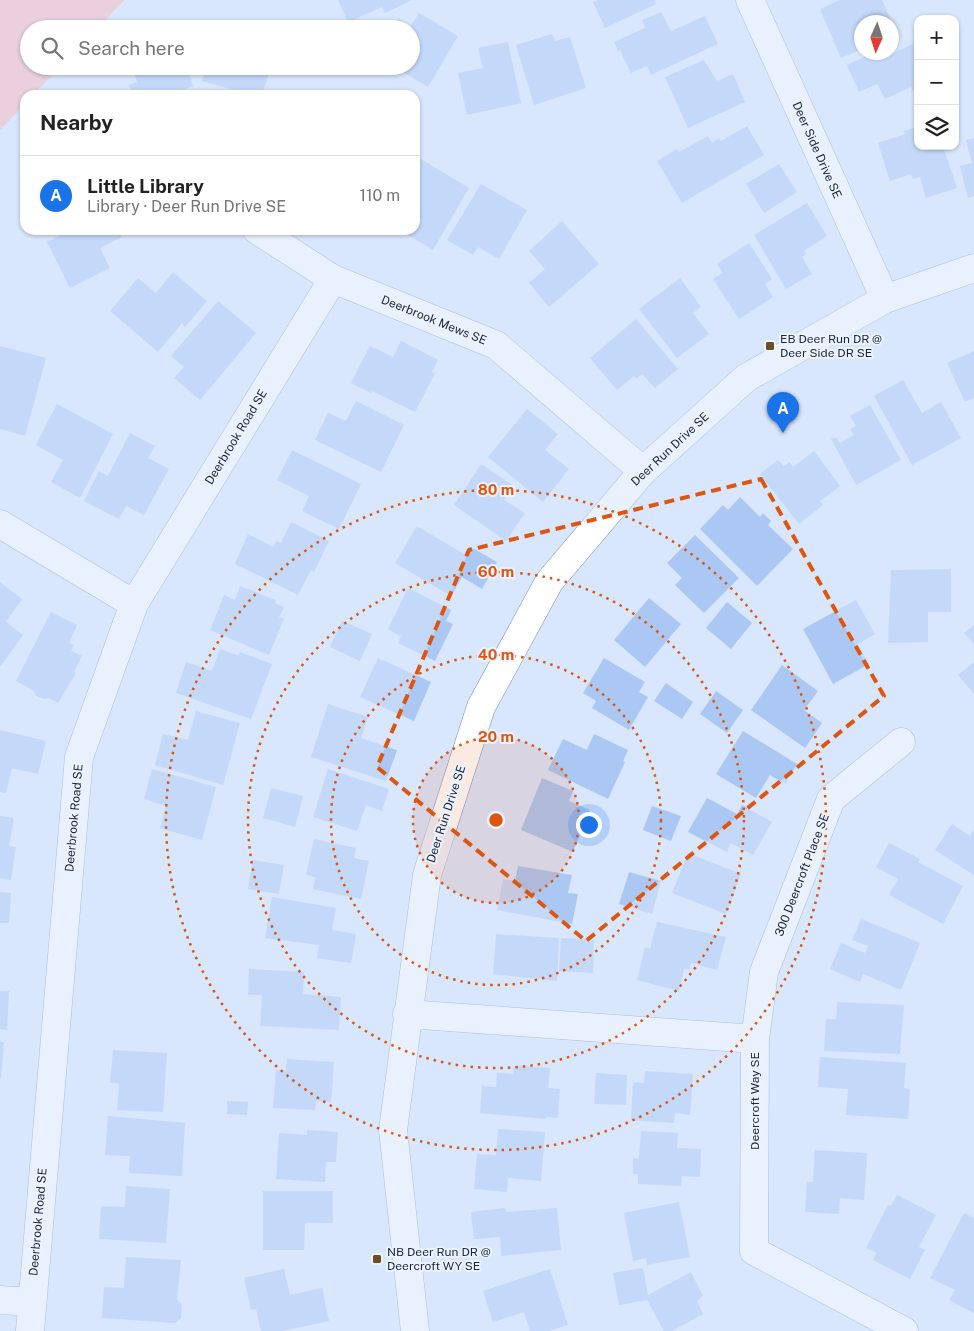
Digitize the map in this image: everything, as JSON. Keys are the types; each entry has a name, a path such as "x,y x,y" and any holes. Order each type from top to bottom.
{"street":[{"name":"Deer Side Drive SE","path":"750,0 884,299"},
{"name":"Deerbrook Mews SE","path":"265,235 333,279 496,345 643,471"},
{"name":"Deer Run Drive SE","path":"415,1331 393,1130 427,875 481,707 549,582 643,471 746,378 884,299 974,268"},
{"name":"Deerbrook Road SE","path":"30,1331 79,757 134,604 333,279"},
{"path":"0,524 134,604"},
{"name":"300 Deercroft Place SE","path":"755,1039 764,972 831,800 901,742"},
{"name":"Deercroft Way SE","path":"407,1014 755,1039 754,1251 904,1331"},
{"path":"0,1300 32,1302"}],"highlighted area":[{"path":"761,479 884,696 586,941 377,767 469,550"}],"shaded area":[{"path":"0,0 124,0 105,20 20,20 20,75 52,75 38,90 20,90 20,109 0,130"}],"building":[{"path":"338,0 412,0 385,13 382,7 353,20 347,20"},
{"path":"599,0 654,0 656,4 605,28 593,2"},
{"path":"840,0 882,0 889,15 854,15 854,52 841,58 820,9"},
{"path":"661,12 671,31 705,16 718,44 651,75 647,66 631,73 614,42 645,28 642,20"},
{"path":"419,13 458,36 428,87 408,75 420,75 420,20 415,20"},
{"path":"552,34 555,41 570,37 586,88 534,105 516,45"},
{"path":"508,42 521,103 467,115 458,73 483,68 478,48"},
{"path":"914,43 914,93 911,87 885,99 877,84 859,92 847,65 858,60 899,60 899,50"},
{"path":"704,60 717,81 733,74 745,102 688,128 665,77"},
{"path":"134,75 189,75 193,86 183,90 131,90 129,85 137,82"},
{"path":"204,75 268,75 264,90 234,90 202,81"},
{"path":"747,126 764,155 682,203 657,161 677,149 679,152 708,136 712,143 719,138 721,141"},
{"path":"914,128 914,150 944,150 957,188 926,198 920,177 913,179 911,174 890,181 878,143 905,134 904,131"},
{"path":"974,138 974,196 968,198 960,166 972,163 966,140"},
{"path":"420,159 469,188 433,250 408,235 420,235"},
{"path":"779,164 797,192 764,213 746,184"},
{"path":"481,184 527,210 499,259 478,247 473,255 447,240"},
{"path":"807,203 827,236 804,251 806,254 802,257 812,274 786,289 754,235"},
{"path":"562,221 599,264 549,307 529,283 545,269 529,251"},
{"path":"61,235 121,235 122,237 100,248 110,268 70,288 47,242"},
{"path":"749,243 772,279 765,284 773,297 739,319 713,279 723,273 717,264"},
{"path":"173,272 207,301 185,327 182,323 158,352 110,311 138,278 156,293"},
{"path":"680,278 701,307 693,313 709,334 677,358 639,309"},
{"path":"218,301 256,333 200,400 174,378 184,367 171,356"},
{"path":"636,319 678,369 655,388 642,374 636,379 634,376 617,390 590,358"},
{"path":"401,341 438,360 432,372 435,373 415,412 351,383 370,346 393,357"},
{"path":"0,346 46,358 25,436 0,429"},
{"path":"974,351 974,398 965,402 947,363"},
{"path":"903,380 922,413 941,402 961,438 912,465 874,396"},
{"path":"356,401 404,425 381,472 315,440 328,413 346,421"},
{"path":"57,404 113,434 80,498 51,482 63,460 36,445"},
{"path":"870,405 901,460 856,485 831,439 836,437 840,443 854,435 850,429 856,426 850,416"},
{"path":"527,409 558,434 545,450 569,469 543,502 488,457"},
{"path":"130,433 155,446 148,458 169,469 144,515 126,506 119,519 84,501 99,471 108,476"},
{"path":"292,450 361,484 339,529 302,511 309,496 277,480"},
{"path":"814,451 840,486 820,501 823,505 799,524 760,474 778,460 784,466 790,462 793,467"},
{"path":"481,464 514,486 504,500 525,513 506,541 454,505"},
{"path":"740,497 760,517 763,513 771,521 768,525 793,549 757,586 700,529 723,505 728,510"},
{"path":"291,522 329,541 314,572 311,570 298,595 235,564 248,534 273,547 277,541 281,543"},
{"path":"417,526 464,554 469,546 497,562 482,589 462,577 451,596 395,563"},
{"path":"695,535 739,578 704,613 675,585 682,578 667,563"},
{"path":"951,569 951,612 928,612 928,642 888,643 891,570"},
{"path":"0,582 22,599 6,622 23,635 0,667"},
{"path":"240,586 276,600 275,603 284,607 279,617 284,619 269,655 210,630 224,595 235,600"},
{"path":"408,588 451,610 446,621 453,624 435,661 398,643 401,636 388,629"},
{"path":"649,598 681,624 645,667 614,640"},
{"path":"856,600 875,634 858,644 869,664 833,684 803,629"},
{"path":"727,602 752,623 731,649 706,628"},
{"path":"51,612 77,625 69,643 74,645 71,651 82,656 74,672 76,673 58,703 49,698 44,699 36,696 34,691 16,681"},
{"path":"342,621 372,634 360,661 330,647"},
{"path":"974,625 974,644 964,633"},
{"path":"220,649 239,656 240,652 272,664 251,719 176,693 186,662 212,671"},
{"path":"378,658 431,682 414,721 360,697"},
{"path":"604,658 645,682 639,692 648,697 629,730 592,708 596,701 583,693"},
{"path":"974,662 974,694 958,675"},
{"path":"782,665 818,691 804,710 822,723 805,748 751,710"},
{"path":"666,683 693,702 682,719 654,701"},
{"path":"716,691 743,710 727,733 700,714"},
{"path":"328,704 368,717 361,738 397,750 386,781 311,757"},
{"path":"196,711 240,723 223,785 155,765 163,734 188,740"},
{"path":"0,730 46,741 38,774 12,768 6,793 0,792"},
{"path":"743,731 797,764 785,784 770,775 756,798 716,774"},
{"path":"594,734 628,750 623,761 625,762 608,799 548,770 563,739 587,750"},
{"path":"152,769 216,787 202,840 160,828 166,806 144,799"},
{"path":"328,769 389,789 382,811 366,805 357,831 313,817"},
{"path":"542,778 573,791 569,801 590,810 573,852 521,830"},
{"path":"271,788 303,796 295,827 263,818"},
{"path":"707,798 737,814 742,805 772,822 753,855 731,843 727,852 688,832"},
{"path":"652,806 681,816 671,841 643,830"},
{"path":"0,816 14,818 9,846 16,847 11,880 0,878"},
{"path":"952,824 970,836 974,829 974,875 935,850"},
{"path":"314,839 356,848 354,858 369,861 361,899 313,889 315,877 306,875"},
{"path":"889,843 920,859 918,862 963,886 943,924 889,895 898,879 876,867"},
{"path":"688,853 741,874 726,914 672,893"},
{"path":"253,860 284,865 279,894 248,889"},
{"path":"518,866 572,875 568,893 578,894 572,924 497,910 503,879 515,881"},
{"path":"629,872 661,881 652,914 619,904"},
{"path":"0,892 11,893 9,923 0,923"},
{"path":"272,897 336,908 332,930 356,934 351,963 317,958 319,945 265,938"},
{"path":"861,919 920,943 901,990 863,974 860,982 830,969 841,943 865,953 868,946 852,940"},
{"path":"657,922 726,937 717,970 691,963 689,970 684,969 679,991 637,980 645,947 650,949"},
{"path":"496,934 559,938 557,981 493,974"},
{"path":"561,938 594,940 593,973 559,971"},
{"path":"249,969 304,972 303,994 341,997 339,1030 260,1026 262,995 248,995"},
{"path":"0,991 9,991 7,1030 0,1029"},
{"path":"837,1002 904,1005 900,1054 824,1051 826,1019 836,1019"},
{"path":"0,1042 4,1042 1,1078 0,1078"},
{"path":"113,1050 167,1053 163,1112 117,1110 119,1083 110,1083"},
{"path":"820,1057 906,1063 904,1088 910,1089 908,1119 846,1115 848,1089 818,1087"},
{"path":"287,1059 334,1062 331,1102 316,1101 315,1110 273,1108 276,1070 286,1071"},
{"path":"514,1066 550,1068 548,1088 560,1089 558,1118 546,1117 546,1119 480,1113 482,1086 496,1087 497,1073 513,1074"},
{"path":"645,1071 693,1074 690,1115 675,1113 674,1123 631,1120 633,1082 644,1083"},
{"path":"596,1073 627,1075 626,1105 594,1104"},
{"path":"227,1101 248,1102 247,1115 227,1114"},
{"path":"108,1116 185,1123 182,1176 129,1173 130,1156 105,1155"},
{"path":"498,1129 545,1132 541,1181 508,1178 507,1192 474,1189 477,1154 496,1155"},
{"path":"307,1130 338,1132 336,1162 326,1162 325,1182 276,1179 279,1133 307,1135"},
{"path":"641,1131 678,1133 677,1148 701,1149 700,1177 682,1176 681,1186 638,1184 638,1174 633,1174 633,1158 639,1159"},
{"path":"815,1150 867,1153 864,1200 840,1198 839,1214 805,1212 807,1182 813,1182"},
{"path":"126,1186 170,1189 166,1243 99,1239 101,1206 125,1207"},
{"path":"263,1191 333,1191 333,1223 305,1223 304,1250 263,1250"},
{"path":"897,1195 936,1215 919,1247 925,1250 910,1279 873,1260 877,1253 866,1248 888,1205 891,1206"},
{"path":"679,1202 690,1257 647,1265 646,1258 633,1261 624,1213"},
{"path":"505,1208 506,1212 557,1208 561,1250 501,1256 500,1237 474,1239 471,1212"},
{"path":"964,1213 974,1218 974,1313 949,1300 955,1290 930,1278"},
{"path":"126,1257 181,1260 177,1299 182,1305 181,1318 175,1323 102,1318 104,1287 124,1288"},
{"path":"643,1268 648,1295 691,1272 703,1296 697,1301 703,1314 672,1331 664,1331 647,1300 619,1305 613,1273"},
{"path":"284,1269 290,1295 322,1288 329,1321 282,1331 261,1331 256,1309 251,1310 244,1278"},
{"path":"550,1269 568,1325 549,1331 530,1331 524,1312 493,1322 483,1291"}],"place":[{"name":"EB Deer Run DR @ Deer Side DR SE","path":"770,346"},
{"name":"Little Library","path":"783,433"},
{"name":"NB Deer Run DR @ Deercroft WY SE","path":"377,1259"}]}
